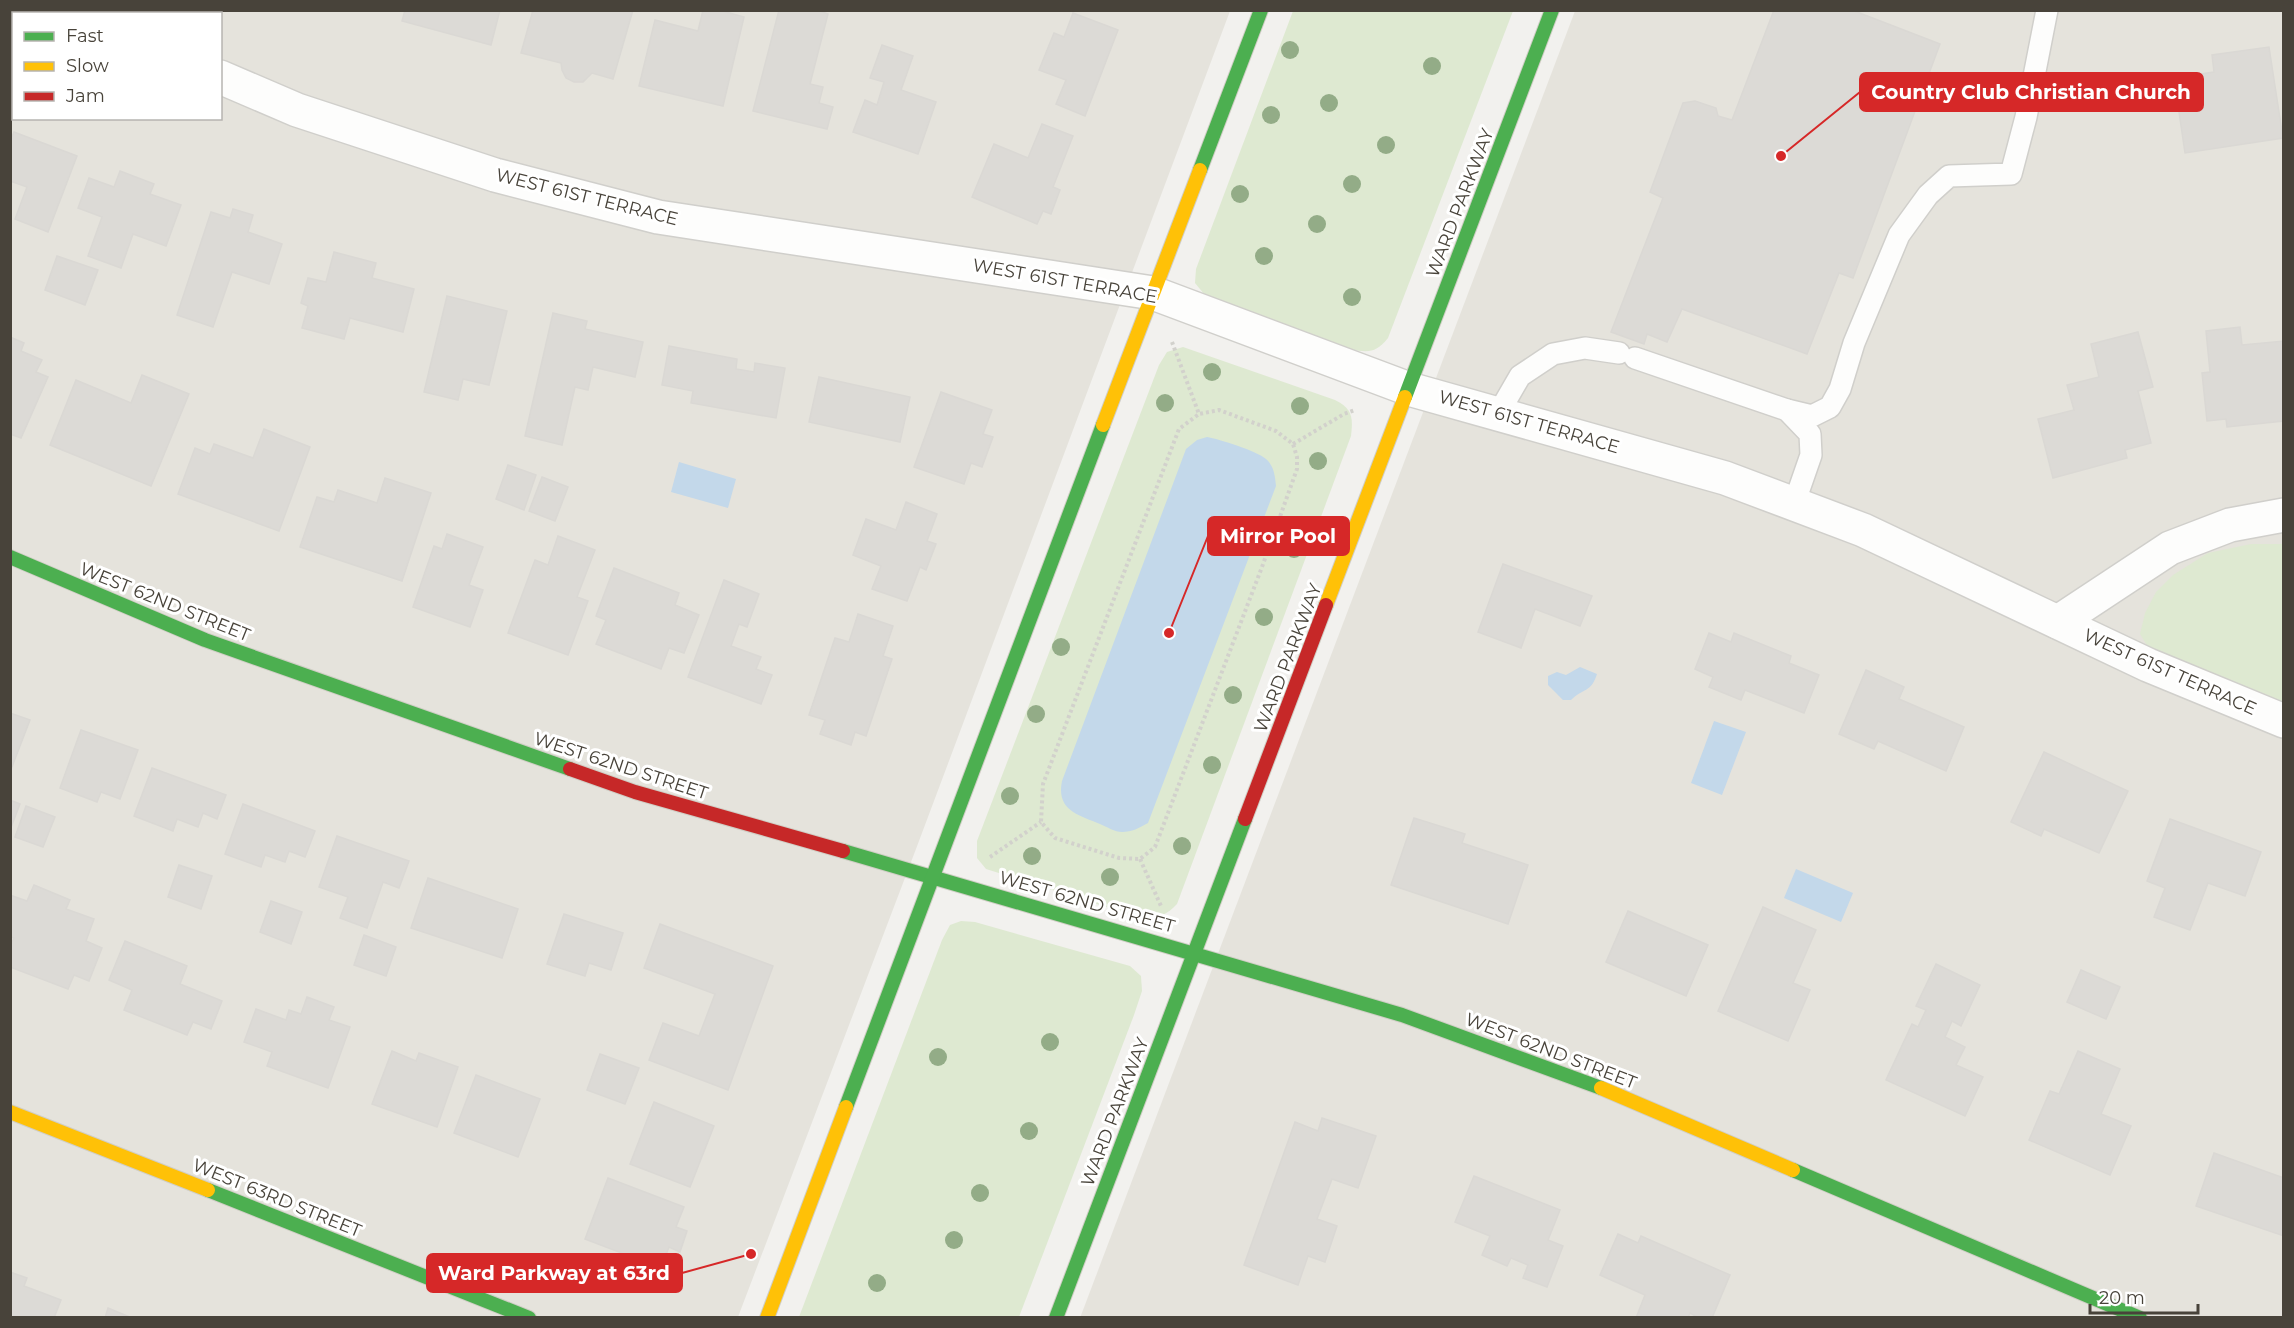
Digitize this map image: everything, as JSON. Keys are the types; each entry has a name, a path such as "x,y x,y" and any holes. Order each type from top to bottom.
{"main road":[{"path":"767,1317 1261,10"},
{"name":"WARD PARKWAY","path":"1056,1317 1552,10"},
{"name":"WEST 62ND STREET","path":"10,557 204,640 635,792 1195,952 1402,1015 1573,1076 2140,1317"},
{"name":"WEST 63RD STREET","path":"10,1112 529,1317"}],"street":[{"name":"WEST 61ST TERRACE","path":"222,78 297,110 495,175 658,217 1153,294 1409,389 1725,478 1863,530 2148,665 2283,721"},
{"name":"WEST 61ST TERRACE","path":"2058,622 2170,548 2230,525 2283,515"}],"lane":[{"path":"1498,414 1520,376 1553,354 1584,348 1627,355 1787,410 1812,416 1830,407 1840,389 1854,343 1899,235 1928,195 1949,176 2011,174 2026,117 2047,10"},
{"path":"1787,410 1810,434 1811,455 1794,504"}],"path":[{"path":"1153,294 1199,414"},
{"path":"1219,410 1276,431 1293,444 1297,457 1297,469 1155,847 1140,859 1119,858 1055,838 1041,822 1043,784 1146,510 1179,429 1199,414 1219,410"},
{"path":"1293,444 1355,410"},
{"path":"985,857 992,856 1041,822"},
{"path":"1140,859 1165,915"}],"shaded area":[{"path":"10,11 1230,11 738,1317 11,1317"},
{"path":"1575,11 2283,11 2283,1317 1080,1318"}],"green space":[{"path":"1293,11 1513,11 1388,338 1380,347 1371,351 1350,349 1204,294 1195,283 1196,269"},
{"path":"1183,347 1335,400 1348,411 1352,419 1352,430 1177,904 1164,914 1144,918 986,869 977,858 977,841 1159,365 1167,352"},
{"path":"2251,544 2283,544 2283,705 2148,647 2140,634 2145,613 2156,592 2173,575 2208,553"},
{"path":"961,921 975,922 1130,966 1141,976 1142,991 1134,1015 1019,1317 799,1317 942,940 950,925"}],"water":[{"path":"1207,437 1247,449 1266,459 1275,475 1276,486 1148,823 1132,830 1117,831 1070,810 1062,799 1062,781 1186,449 1197,440"},
{"path":"679,462 736,479 728,508 671,492"},
{"path":"1580,667 1597,674 1595,680 1571,700 1563,700 1548,685 1548,676 1557,672 1566,675"},
{"path":"1714,721 1746,732 1722,795 1691,783"},
{"path":"1796,869 1853,893 1841,922 1784,898"}],"building":[{"path":"405,10 500,10 491,45 402,21"},
{"path":"533,10 633,10 613,79 592,73 583,82 574,82 566,78 561,63 521,53"},
{"path":"703,10 719,10 744,17 723,106 639,86 655,20 698,31"},
{"path":"779,10 817,10 828,14 810,84 823,87 819,103 833,107 827,129 753,111"},
{"path":"1774,10 1852,10 1940,44 1853,278 1839,273 1807,354 1682,309 1667,342 1647,334 1644,344 1611,332 1663,198 1650,192 1683,103 1695,101 1716,108 1718,116 1732,120"},
{"path":"1073,13 1118,30 1085,116 1056,104 1066,80 1039,70 1054,33 1064,37"},
{"path":"882,45 913,56 901,90 936,102 918,154 853,132 865,100 877,105 884,82 870,78"},
{"path":"2269,47 2283,138 2185,153 2174,78 2214,72 2212,55"},
{"path":"1042,124 1073,136 1053,187 1060,190 1051,214 1043,211 1037,224 972,197 994,144 1028,158"},
{"path":"14,132 77,156 48,232 15,219 27,187 10,181 10,141"},
{"path":"120,171 154,184 150,194 181,205 166,246 133,234 121,268 88,256 102,217 78,208 89,178 114,187"},
{"path":"233,209 253,215 248,232 282,244 269,284 232,272 213,327 177,315 211,212 230,218"},
{"path":"334,252 376,263 372,278 414,289 403,332 350,318 344,339 302,328 308,306 301,303 308,278 326,282"},
{"path":"57,256 98,270 85,305 45,290"},
{"path":"447,296 507,311 489,385 463,379 458,400 424,392"},
{"path":"553,313 587,321 585,329 643,342 635,377 593,367 588,390 575,387 562,445 525,436"},
{"path":"2240,327 2242,345 2284,341 2284,421 2227,427 2226,419 2207,421 2202,373 2210,372 2206,331"},
{"path":"2138,332 2153,387 2138,391 2151,443 2125,450 2127,458 2053,478 2038,419 2074,410 2067,385 2099,377 2091,344"},
{"path":"10,337 24,343 21,351 42,360 36,372 48,377 21,438 10,434"},
{"path":"669,346 737,359 736,369 754,372 755,363 785,368 776,418 691,403 693,391 662,385"},
{"path":"142,375 189,394 151,486 50,445 76,380 131,403"},
{"path":"819,377 910,397 900,442 809,422"},
{"path":"941,392 992,410 983,434 993,437 982,467 971,463 964,484 914,467"},
{"path":"264,429 310,447 279,531 178,494 195,448 210,454 214,444 253,458"},
{"path":"508,465 536,475 524,510 496,499"},
{"path":"542,477 568,487 555,521 529,511"},
{"path":"385,478 431,493 402,581 300,547 317,497 334,502 338,490 377,503"},
{"path":"906,502 937,514 927,541 936,544 926,570 920,567 907,601 872,589 881,566 853,555 866,519 896,530"},
{"path":"447,534 483,547 469,585 483,590 470,627 413,607 434,546 442,549"},
{"path":"558,536 595,550 577,597 588,601 568,655 508,633 535,560 548,565"},
{"path":"1503,564 1592,596 1580,626 1535,609 1521,648 1478,632"},
{"path":"614,568 679,593 675,605 699,615 684,653 669,648 661,669 596,644 606,620 596,616"},
{"path":"724,580 759,594 747,627 739,624 731,646 761,657 756,669 772,675 761,704 688,677"},
{"path":"858,614 893,626 883,656 892,659 866,736 855,732 851,745 820,734 825,720 809,715 835,638 849,642"},
{"path":"1709,633 1731,642 1734,633 1791,656 1789,663 1819,675 1804,713 1745,690 1741,700 1709,687 1713,677 1695,669"},
{"path":"1866,670 1904,687 1899,699 1964,727 1946,771 1878,741 1874,749 1839,734"},
{"path":"10,713 30,720 10,772"},
{"path":"81,730 138,750 120,799 101,792 97,802 60,788"},
{"path":"2044,752 2128,791 2099,853 2044,829 2041,836 2011,822"},
{"path":"152,768 226,795 217,819 203,813 198,827 177,819 173,831 134,816"},
{"path":"10,800 20,804 10,830"},
{"path":"243,804 315,831 305,857 289,851 285,862 265,855 261,867 225,854"},
{"path":"26,806 55,817 43,847 15,837"},
{"path":"1414,818 1465,834 1462,843 1528,865 1508,924 1391,885"},
{"path":"2170,819 2261,852 2245,896 2208,883 2190,930 2154,917 2165,888 2147,881"},
{"path":"337,836 409,861 399,888 383,882 367,928 340,918 348,897 319,887"},
{"path":"179,865 212,876 201,909 168,897"},
{"path":"428,878 518,909 502,958 411,928"},
{"path":"34,885 70,900 66,909 94,919 86,941 102,948 89,981 74,975 68,989 10,967 10,946 14,938 10,937 10,895 27,901"},
{"path":"271,901 302,912 291,944 260,932"},
{"path":"1763,907 1816,930 1793,983 1810,990 1788,1041 1718,1011"},
{"path":"1628,911 1708,945 1686,996 1606,962"},
{"path":"564,914 623,933 611,970 589,963 585,976 547,964"},
{"path":"660,924 773,966 728,1090 649,1060 663,1023 699,1036 715,994 644,968"},
{"path":"364,935 396,947 386,976 354,965"},
{"path":"125,941 187,966 180,984 222,1001 211,1029 193,1022 187,1035 124,1010 132,990 109,980"},
{"path":"1936,964 1980,985 1961,1026 1952,1021 1945,1037 1965,1047 1956,1065 1983,1077 1965,1116 1886,1080 1912,1024 1918,1027 1926,1010 1916,1006"},
{"path":"2081,970 2120,987 2106,1019 2067,1002"},
{"path":"307,997 334,1007 329,1020 350,1027 328,1088 267,1066 272,1052 244,1042 256,1009 286,1020 289,1010 301,1014"},
{"path":"392,1051 416,1061 419,1053 458,1067 437,1127 372,1104"},
{"path":"2078,1051 2120,1069 2101,1114 2131,1126 2110,1175 2029,1140 2050,1091 2059,1094"},
{"path":"600,1054 639,1068 625,1104 587,1090"},
{"path":"476,1075 540,1099 518,1157 454,1133"},
{"path":"654,1102 714,1126 690,1187 630,1164"},
{"path":"1322,1118 1376,1136 1358,1188 1332,1179 1317,1219 1337,1226 1325,1262 1308,1256 1298,1285 1244,1265 1295,1122 1318,1131"},
{"path":"2214,1153 2284,1178 2284,1236 2196,1206"},
{"path":"1474,1176 1560,1210 1548,1240 1563,1246 1547,1287 1523,1278 1528,1265 1511,1258 1507,1266 1482,1255 1490,1236 1455,1222"},
{"path":"608,1178 684,1207 676,1227 687,1231 680,1252 669,1247 661,1268 585,1239"},
{"path":"1618,1234 1638,1243 1641,1236 1730,1275 1712,1318 1699,1318 1690,1313 1688,1318 1636,1318 1645,1295 1600,1275"},
{"path":"10,1272 27,1278 24,1286 61,1300 54,1318 10,1318"},
{"path":"108,1308 132,1318 105,1318"}],"traffic: fast":[{"path":"1200,170 1261,10"},
{"path":"1405,397 1552,10"},
{"path":"846,1107 1103,425"},
{"path":"10,557 205,640 570,769"},
{"path":"1056,1318 1245,819"},
{"path":"843,851 1402,1015 1601,1088"},
{"path":"1793,1170 2140,1318"},
{"path":"208,1190 529,1318"}],"traffic: slow":[{"path":"1103,425 1200,170"},
{"path":"1326,605 1405,397"},
{"path":"1601,1088 1793,1170"},
{"path":"767,1318 846,1107"},
{"path":"10,1112 208,1190"}],"traffic: jam":[{"path":"1245,819 1326,605"},
{"path":"570,769 635,792 843,851"}],"place":[{"name":"Country Club Christian Church","path":"1781,156"},
{"name":"Mirror Pool","path":"1169,633"},
{"name":"Ward Parkway at 63rd","path":"751,1254"}]}
